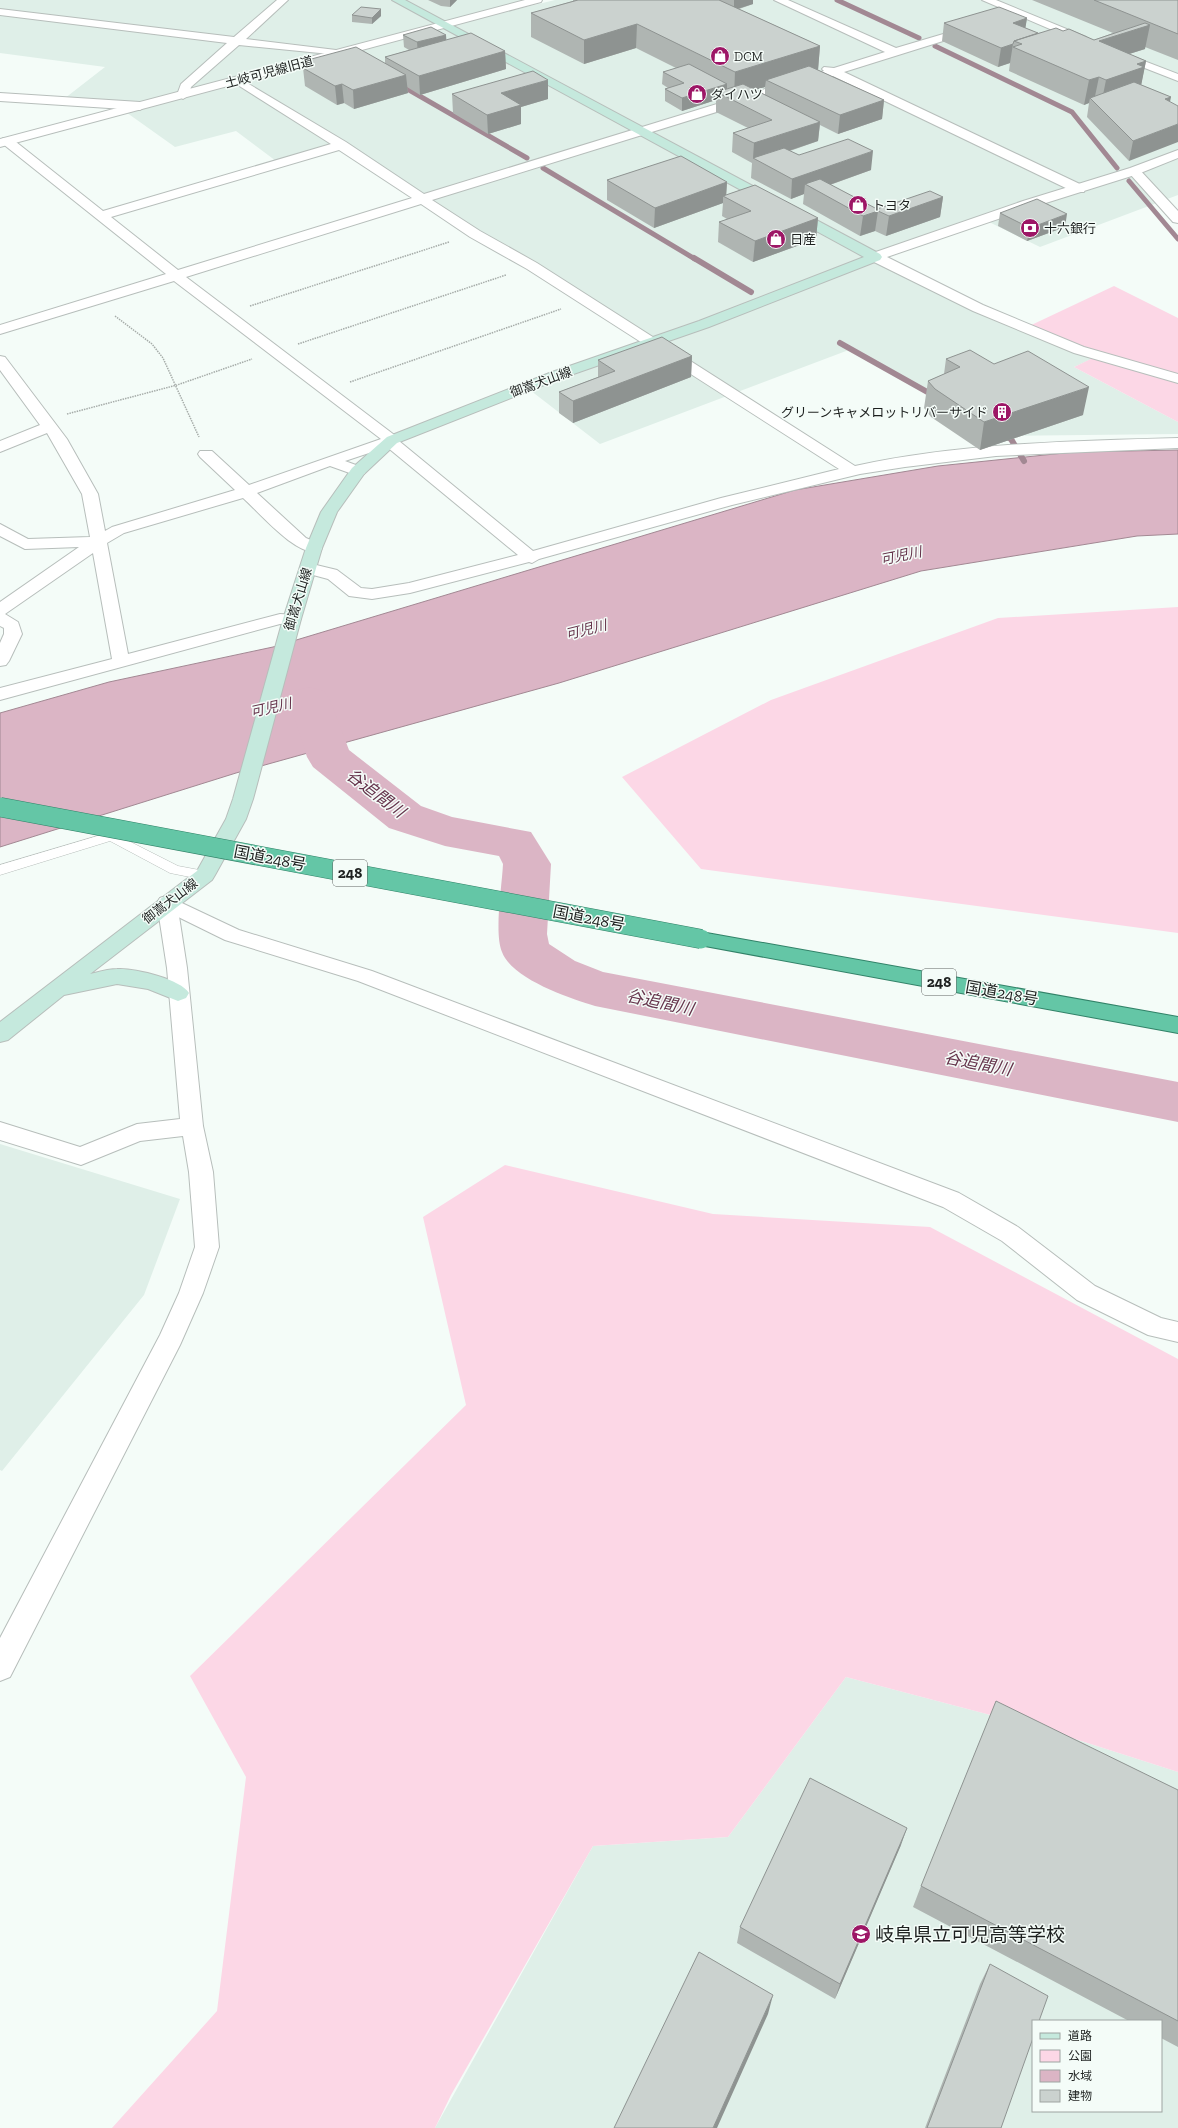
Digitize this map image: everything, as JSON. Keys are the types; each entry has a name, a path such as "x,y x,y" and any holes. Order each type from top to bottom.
{"highway":[{"name":"国道248号","path":"0,807 701,940 1178,1025"}],"main road":[{"path":"397,0 875,257"},
{"name":"御嵩犬山線","path":"0,1034 205,875 236,819 243,799 292,619 314,548 329,512 358,471 391,441 557,375 652,343 875,257"},
{"path":"58,989 117,976 152,982 178,993"}],"street":[{"path":"183,94 185,86 283,0"},
{"name":"土岐可児線旧道","path":"4,142 537,0"},
{"path":"779,0 895,52"},
{"path":"987,0 1092,43"},
{"path":"0,12 336,53"},
{"path":"1005,18 1020,14"},
{"path":"0,330 983,25"},
{"path":"1106,49 1178,78"},
{"path":"819,64 1079,189"},
{"path":"237,80 342,145 475,234 532,266 854,472"},
{"path":"0,97 140,106"},
{"path":"4,142 175,275 327,390 532,558"},
{"path":"101,216 342,145"},
{"path":"875,257 1028,204 1134,171 1178,154"},
{"path":"1134,171 1178,219"},
{"path":"875,257 978,308 1080,350 1178,379"},
{"path":"0,360 60,439 90,494 121,662"},
{"path":"0,447 48,423"},
{"path":"0,610 98,542 118,530 245,492 330,461 391,441"},
{"path":"308,568 336,576 348,589 365,595 532,558 818,478 906,463 1017,450 1088,445 1178,443"},
{"path":"206,454 300,542 314,548"},
{"path":"330,461 358,471"},
{"path":"0,529 25,544 98,542"},
{"path":"0,618 12,626 13,634 0,661"},
{"path":"0,664 2,694 280,619 292,619"},
{"path":"0,1667 167,1345 191,1293 207,1247 201,1172 192,1126 178,993 177,968 167,903"},
{"path":"167,903 232,935 365,976 951,1200 1010,1234 1086,1293 1157,1328 1178,1332"},
{"path":"0,1132 81,1156 137,1133 192,1126"}],"lane":[{"path":"0,870 111,836 175,870 205,875"}],"path":[{"path":"226,314 475,234"},
{"path":"48,423 177,385 532,266"},
{"path":"95,300 152,344 163,358 177,385 206,454"},
{"path":"327,390 586,300"}],"shaded area":[{"path":"0,0 523,0 366,46 555,0 1178,0 1178,195 1040,247 983,219 876,257 978,308 1098,356 1074,367 1178,422 1178,434 1005,436 854,348 600,444 526,387 652,343 339,144 276,161 236,131 175,147 123,110 138,106 60,102 105,67 0,53"},
{"path":"0,1144 180,1199 144,1295 2,1471 0,1470"},
{"name":"岐阜県立可児高等学校","path":"846,1677 1047,1730 1178,1772 1178,2128 435,2128 593,1846 728,1837"}],"green space":[{"path":"1114,286 1178,318 1178,422 1074,367 1097,356 1025,328"},
{"path":"1178,607 1178,933 701,869 622,777 771,700 998,618"},
{"path":"505,1165 713,1214 930,1227 1178,1359 1178,1772 1047,1730 846,1677 728,1837 593,1846 451,2095 435,2128 112,2128 217,2011 246,1777 190,1676 466,1405 423,1217"}],"water":[{"name":"可児川","path":"1178,450 1178,534 1137,536 921,571 559,683 236,773 0,847 0,713 109,682 273,647 795,490 938,466 1074,452"}],"building":[{"path":"578,0 719,0 820,46 735,72 637,24 584,40 531,13"},
{"path":"1094,0 1178,0 1178,34"},
{"path":"361,7 381,9 372,18 352,15"},
{"path":"999,7 1027,18 1013,23 1038,33 1014,41 1013,44 1001,48 944,23"},
{"path":"1145,23 1150,25 1099,41 1146,61 1137,64 1144,67 1106,80 1099,77 1089,80 1013,47 1022,44 1014,41 1056,28 1063,31 1069,29 1094,40"},
{"path":"431,27 446,35 417,42 403,35"},
{"path":"471,33 505,51 419,76 385,57"},
{"path":"356,47 406,75 353,90 342,84 335,86 303,68 311,65 304,61"},
{"path":"689,64 727,84 682,98 665,89 684,83 663,72"},
{"path":"809,66 884,100 840,115 766,80"},
{"path":"533,71 548,80 501,93 521,105 487,115 452,94"},
{"path":"1134,82 1171,97 1165,99 1178,106 1178,124 1133,141 1090,98"},
{"path":"743,84 820,122 754,143 733,133 772,120 717,92"},
{"path":"848,139 873,151 792,179 753,158 784,148 799,155"},
{"path":"681,156 727,182 655,208 607,180"},
{"path":"820,179 877,209 930,191 943,197 889,216 878,211 863,216 805,184"},
{"path":"755,185 818,218 755,241 719,222 751,211 723,196"},
{"path":"1037,199 1067,214 1030,228 1000,213"},
{"path":"662,337 692,356 573,401 559,392 615,371 598,360"},
{"path":"970,350 994,364 1028,351 1089,387 984,422 935,389 928,381 960,367 946,359"},
{"path":"996,1701 1178,1790 1178,2021 921,1886"},
{"path":"810,1778 907,1828 840,1984 740,1927"},
{"path":"699,1952 773,1995 713,2128 614,2128"},
{"path":"990,1964 1048,1996 1039,2020 1032,2020 1032,2041 1001,2128 927,2128"}],"waterway":[{"path":"837,0 919,38"},
{"path":"935,46 1072,112 1117,168"},
{"path":"397,83 527,158"},
{"path":"543,168 695,259"},
{"path":"1129,181 1178,239"},
{"path":"694,258 751,292"},
{"path":"840,343 938,398"},
{"path":"1001,434 1011,439 1024,461"},
{"name":"谷追間川","path":"309,700 329,757 405,817 445,831 515,843 527,864 523,934 526,952 557,973 595,988 1178,1102"}],"place":[{"name":"DCM","path":"720,56"},
{"name":"ダイハツ","path":"697,94"},
{"name":"トヨタ","path":"858,205"},
{"name":"十六銀行","path":"1030,228"},
{"name":"日産","path":"776,239"},
{"name":"グリーンキャメロットリバーサイド","path":"1002,412"},
{"name":"岐阜県立可児高等学校","path":"861,1934"}]}
